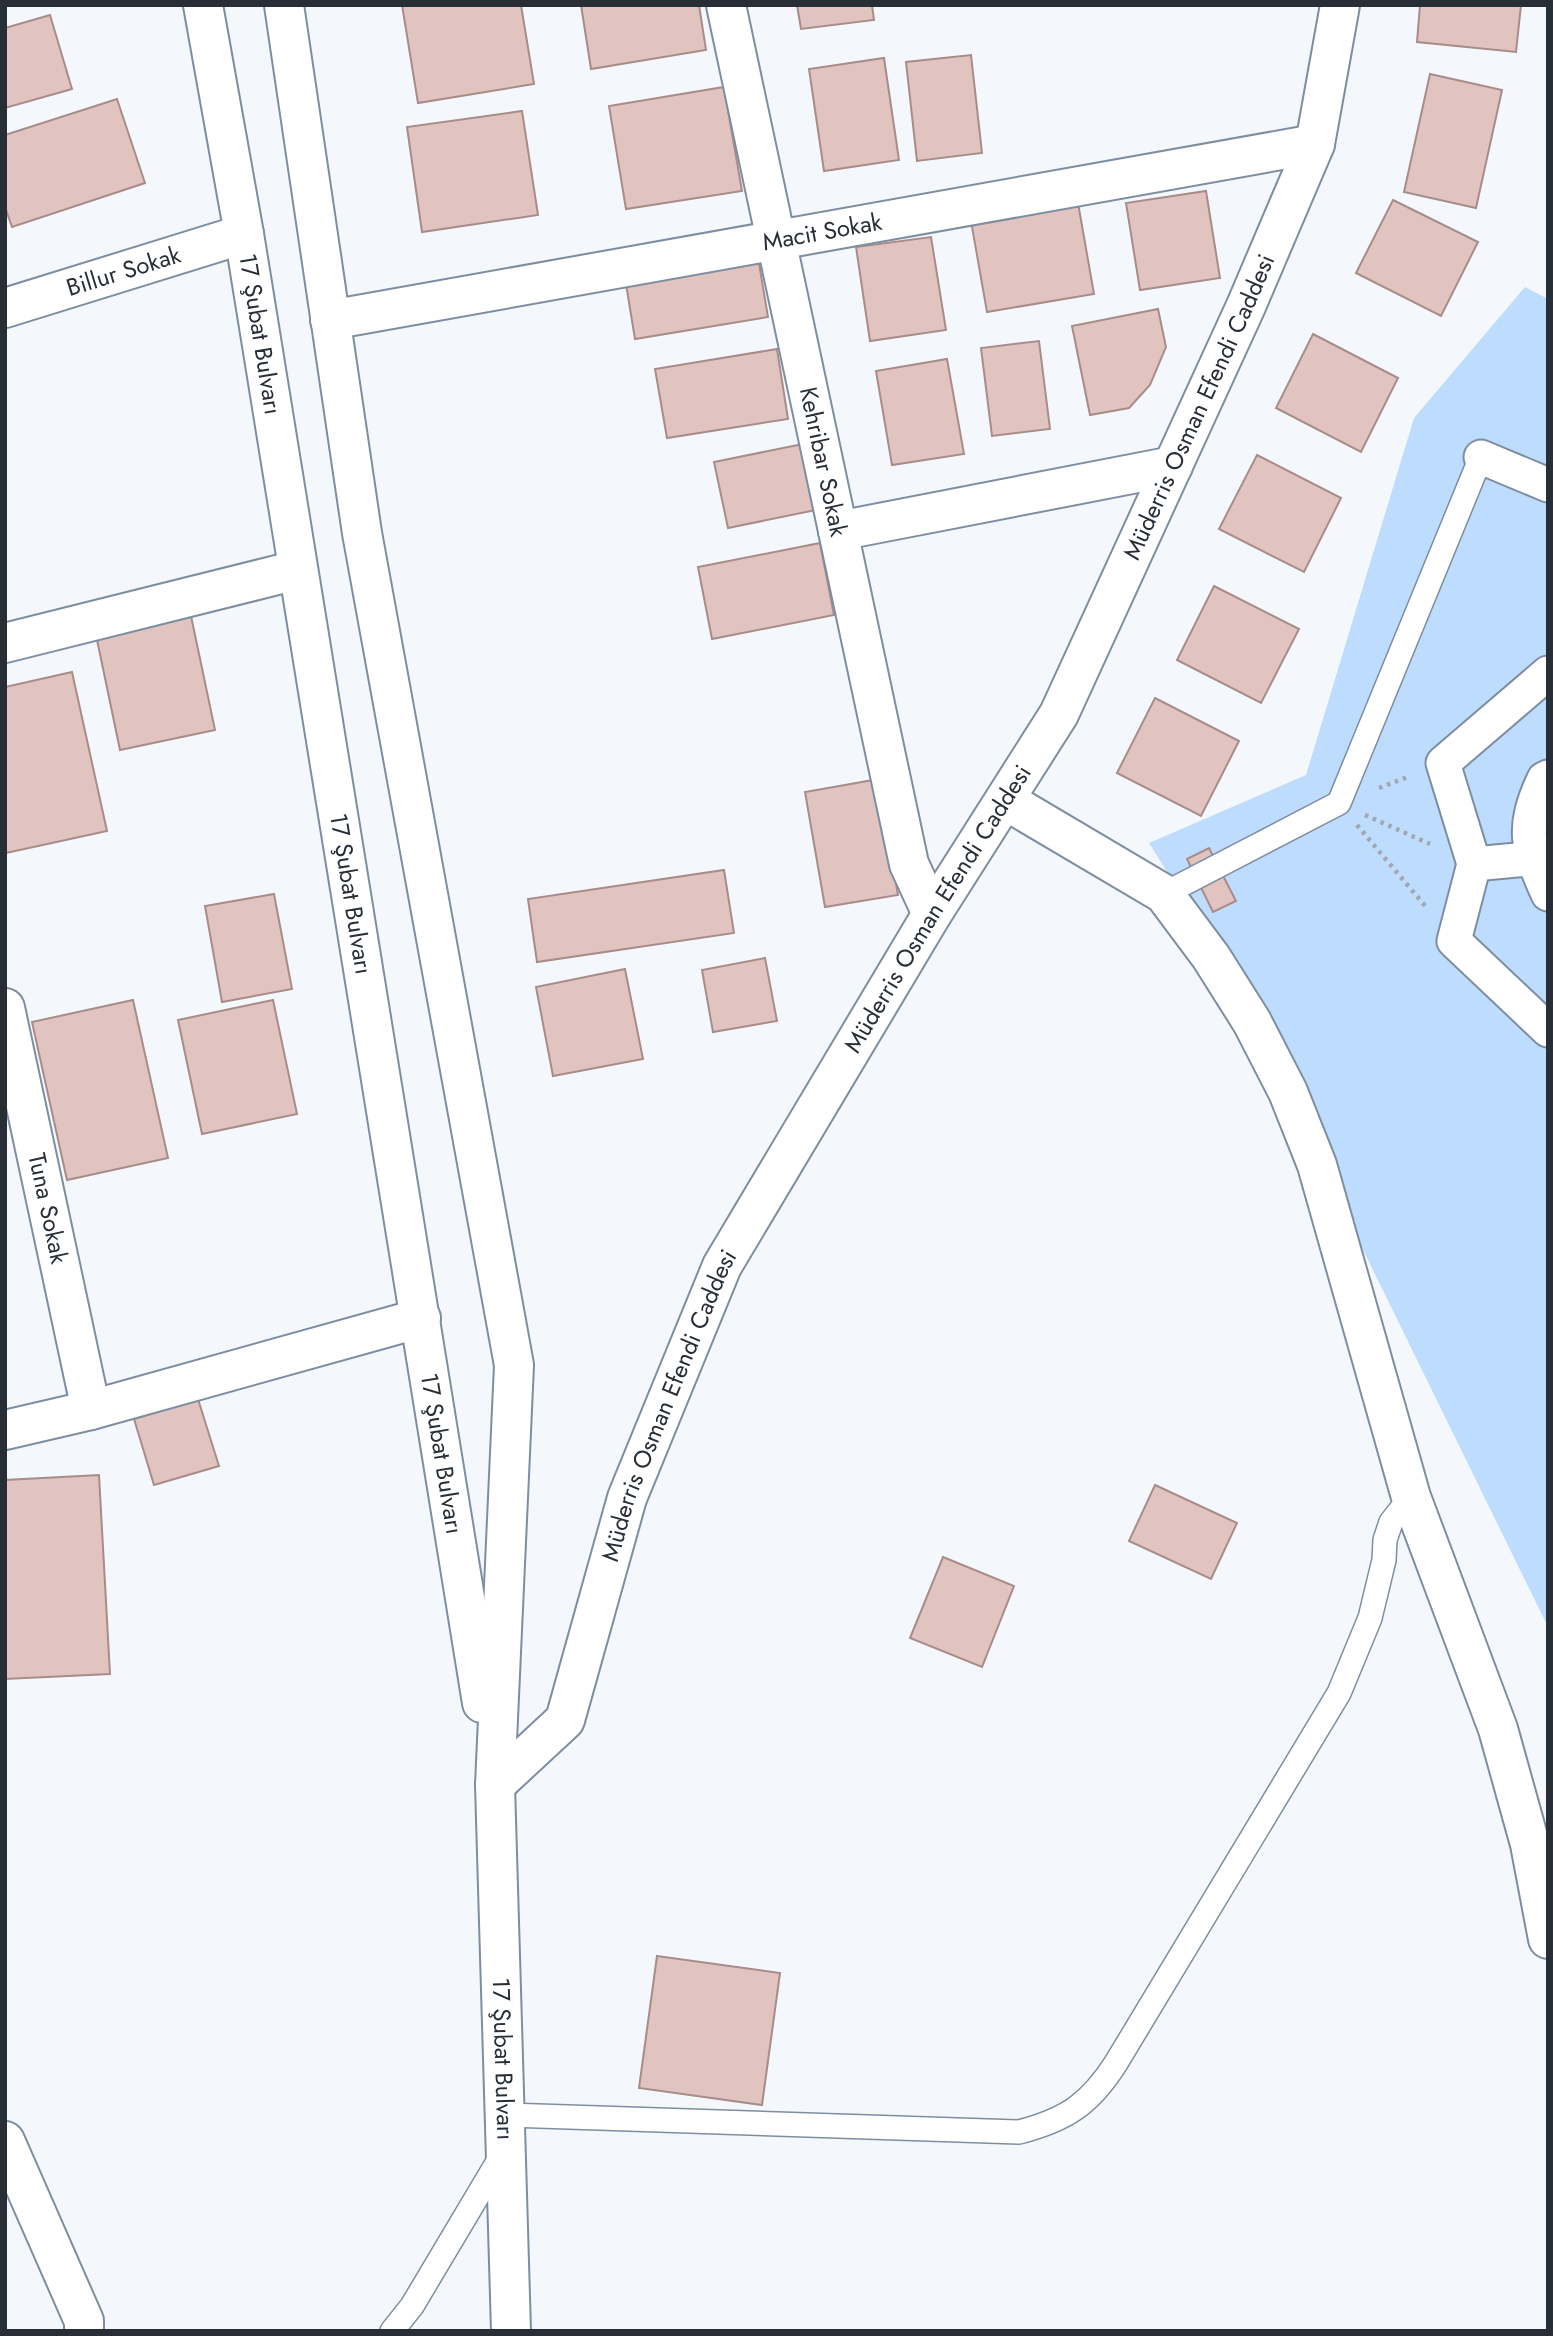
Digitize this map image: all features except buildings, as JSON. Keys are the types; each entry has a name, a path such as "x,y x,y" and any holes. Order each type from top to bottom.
{"main road":[{"name":"17 Şubat Bulvarı","path":"203,5 244,234 296,570 421,1318 495,1785"},
{"name":"17 Şubat Bulvarı","path":"284,5 362,533 514,1365 495,1785 511,2331"},
{"name":"Kehribar Sokak","path":"726,5 909,864 932,914"},
{"name":"Müderris Osman Efendi Caddesi","path":"495,1785 565,1720 627,1499 722,1266 932,914 1059,714 1246,306 1315,145 1340,5"},
{"name":"Macit Sokak","path":"330,320 1315,145"},
{"name":"Billur Sokak","path":"5,308 244,234"},
{"path":"838,531 1173,467"},
{"path":"5,643 296,570"},
{"path":"1005,800 1164,894 1218,968 1252,1022 1288,1092 1317,1166 1411,1497 1499,1729 1530,1844 1548,1939"},
{"name":"Tuna Sokak","path":"5,1008 92,1409"},
{"path":"5,1430 92,1409 421,1318"},
{"path":"5,2141 84,2321 84,2331"}],"street":[{"path":"1481,457 1548,485"},
{"path":"1548,673 1443,763 1474,864 1454,941 1548,1030"},
{"path":"1548,778 1533,803 1528,831 1540,859 1548,894"},
{"path":"1474,864 1540,859"}],"lane":[{"path":"1164,894 1339,803 1481,457"},
{"path":"392,2331 412,2306 505,2132 1019,2132 1046,2125 1071,2113 1089,2099 1116,2063 1339,1693 1370,1618 1391,1522 1411,1497"}],"path":[{"path":"1339,803 1443,763"},
{"path":"1339,803 1474,864"},
{"path":"1339,803 1454,941"}],"shaded area":[{"path":"1525,287 1548,299 1548,1627 1216,950 1149,843 1306,775 1414,418"}]}
